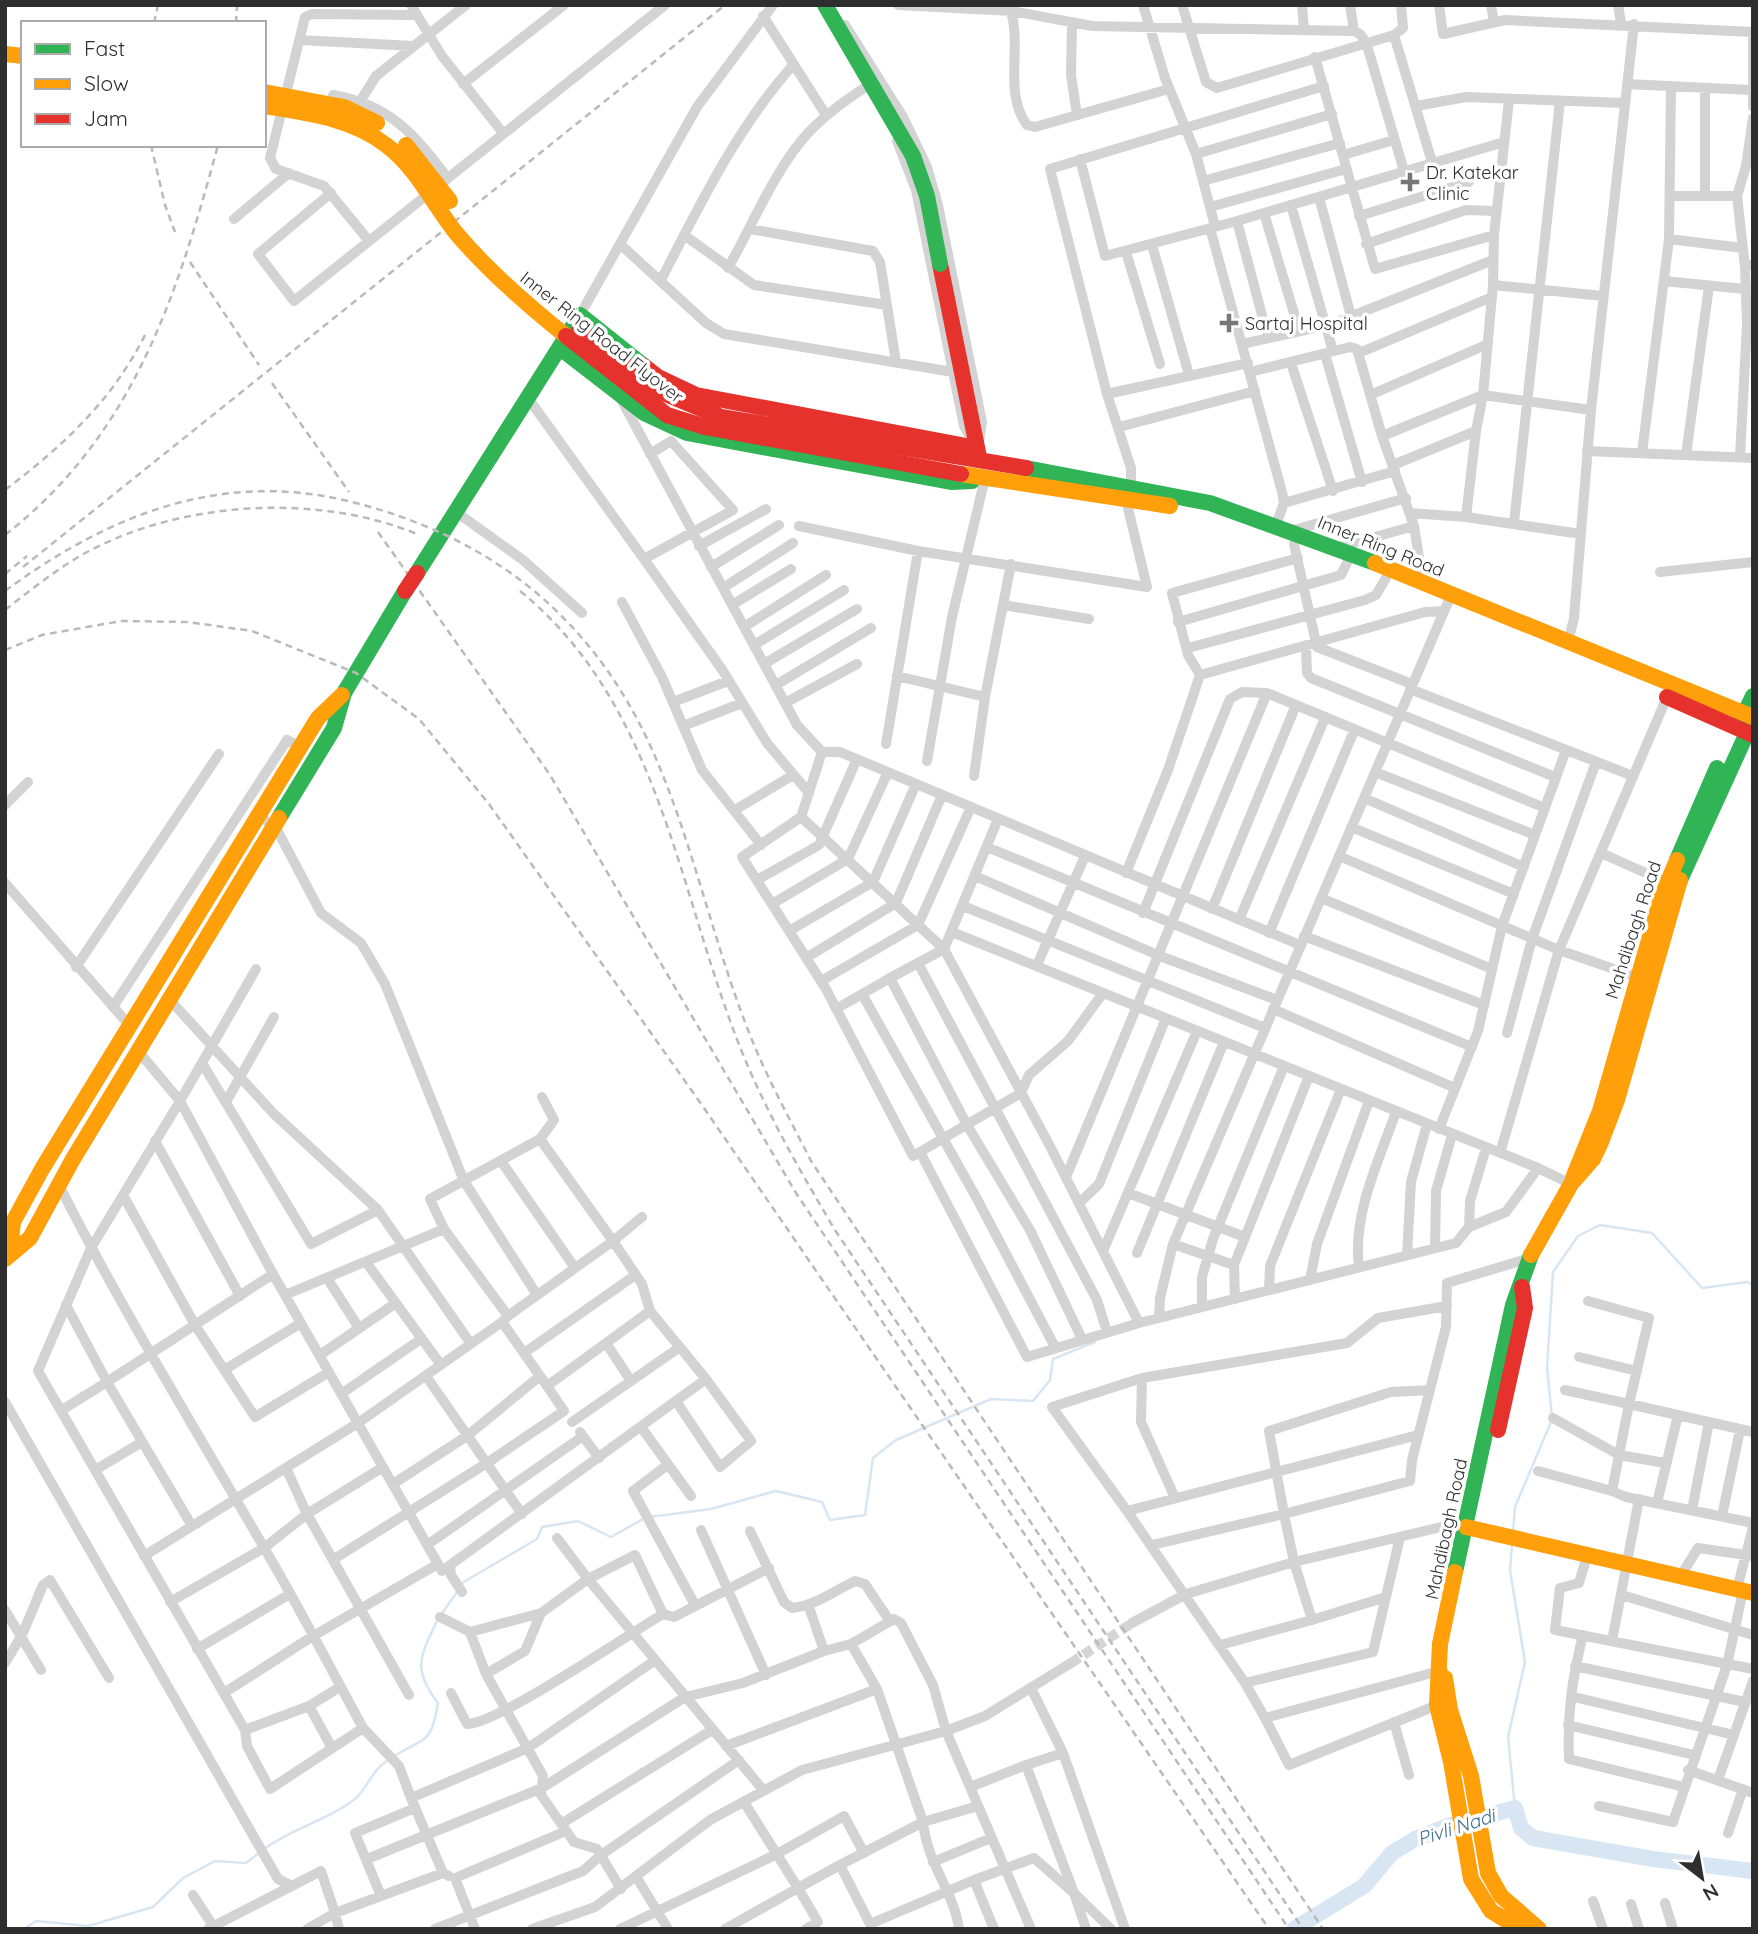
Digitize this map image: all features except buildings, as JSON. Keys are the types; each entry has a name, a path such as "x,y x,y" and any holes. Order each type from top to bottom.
{"main road":[{"path":"826,6 913,156 927,196 974,465"},
{"name":"Inner Ring Road Flyover","path":"266,92 344,107 393,132 424,166 483,246 518,281 638,379 669,400 721,417 974,465"},
{"name":"Inner Ring Road Flyover","path":"266,106 321,116 365,130 384,142 401,157 484,266 509,290 667,415 705,427 974,465"},
{"path":"7,1255 30,1238 59,1185 334,728 344,693 405,591 580,315 659,377 696,395 974,465"},
{"path":"560,348 619,396 664,425 713,440 951,482 974,465"},
{"name":"Inner Ring Road","path":"974,465 1128,493 1210,503 1289,540 1337,548 1423,583 1448,603 1568,643 1748,725"},
{"name":"Inner Ring Road","path":"1128,493 1219,517 1289,540 1448,603 1667,697 1748,725"},
{"path":"7,1255 17,1213 318,718 344,693"},
{"name":"Mahdibagh Road","path":"1643,979 1685,867 1748,725 1753,696"},
{"name":"Mahdibagh Road","path":"1463,1779 1442,1703 1441,1670 1476,1529 1513,1305 1522,1287 1530,1258 1571,1184 1593,1159 1609,1121 1666,882 1748,725"},
{"path":"1476,1529 1744,1591"},
{"path":"1463,1779 1493,1884 1501,1896 1539,1929"},
{"path":"1463,1779 1468,1865 1482,1900 1501,1919 1520,1929"}],"street":[{"path":"361,100 376,76 466,5"},
{"path":"463,84 564,5"},
{"path":"331,193 261,250 259,259 294,301 664,5"},
{"path":"580,315 697,107 773,5"},
{"path":"898,5 1014,7 1072,23 1354,32 1360,34 1366,42 1404,171"},
{"path":"1143,5 1170,89 1196,154 1284,503 1289,540 1305,586 1310,613 1311,646 1307,673 1311,678 1399,715 1555,777"},
{"path":"1182,5 1206,82 1211,87 1394,35 1403,28 1401,5"},
{"path":"1302,5 1304,30"},
{"path":"1350,5 1354,32"},
{"path":"1439,5 1443,34 1494,22 1620,23 1753,32 1753,107"},
{"path":"1491,5 1494,22"},
{"path":"1618,5 1620,23"},
{"path":"826,6 879,78 913,134 933,186 982,422 974,465 965,556 927,761"},
{"path":"826,6 865,88 898,144 916,190 974,465"},
{"path":"1014,7 1015,85 1021,117 1027,125 1035,127 1170,89"},
{"path":"369,241 331,193 317,182 276,169 270,158 289,88 300,40 301,23 312,13 354,9 414,10 463,84 503,133"},
{"path":"763,16 826,115"},
{"path":"1072,23 1071,75 1077,115"},
{"path":"1568,643 1574,618 1591,410 1634,24"},
{"path":"1394,35 1432,162"},
{"path":"300,40 414,46"},
{"path":"1315,57 1372,265 1380,270 1493,235"},
{"path":"661,281 728,154 774,86 793,65"},
{"path":"728,268 807,134 826,115 879,78"},
{"path":"266,83 361,100 396,120 447,177"},
{"path":"1627,84 1751,90"},
{"path":"799,526 918,551 965,556 1147,587 1128,493 1131,468 1107,394 1049,174 1054,166 1324,86"},
{"path":"1642,453 1668,239 1671,86"},
{"path":"1705,88 1705,196"},
{"path":"1416,106 1466,97 1625,103"},
{"path":"1466,517 1476,430 1483,395 1493,285 1493,235 1509,100"},
{"path":"1514,523 1560,101"},
{"path":"1196,154 1332,114"},
{"path":"1740,457 1748,404 1750,323 1745,289 1749,265 1743,248 1737,195 1749,165 1753,118"},
{"path":"1343,155 1394,139"},
{"path":"1080,159 1102,253 1109,257 1504,142"},
{"path":"1203,181 1340,143"},
{"path":"1210,207 1346,169"},
{"path":"234,219 289,173"},
{"path":"1359,216 1469,182"},
{"path":"1670,196 1737,195"},
{"path":"1319,197 1351,316"},
{"path":"1291,205 1326,325 1329,353 1362,482"},
{"path":"1366,244 1466,210 1496,211"},
{"path":"1740,214 1753,210"},
{"path":"1264,213 1299,330"},
{"path":"1237,220 1268,338"},
{"path":"750,229 873,251 880,262 896,362"},
{"path":"684,235 747,283 762,288 887,305"},
{"path":"1668,239 1743,248"},
{"path":"620,244 706,323 724,334 953,372"},
{"path":"1152,245 1189,375"},
{"path":"1126,252 1160,364"},
{"path":"1242,344 1326,325 1493,260"},
{"path":"1664,281 1745,289"},
{"path":"1493,285 1603,296"},
{"path":"1686,455 1709,286"},
{"path":"1359,353 1492,297"},
{"path":"1370,395 1488,344"},
{"path":"1107,394 1189,375 1291,363 1350,347 1359,353 1382,436 1406,498 1414,526 1423,583"},
{"path":"1291,363 1333,491"},
{"path":"1119,427 1255,391"},
{"path":"1382,436 1483,395 1591,410"},
{"path":"619,396 797,725 822,752 840,752 1269,933 1302,941 1484,1004"},
{"path":"528,397 645,559 728,681 766,743 809,793"},
{"path":"1284,503 1362,482 1476,430"},
{"path":"645,559 733,510 671,441 650,454"},
{"path":"1587,451 1753,458"},
{"path":"1126,873 1168,770 1200,675 1188,654 1171,593 1289,540 1406,498"},
{"path":"699,546 766,509"},
{"path":"456,512 523,560 582,613"},
{"path":"1410,513 1466,517 1581,534"},
{"path":"711,567 779,524"},
{"path":"1337,548 1414,526"},
{"path":"723,589 793,543"},
{"path":"886,744 918,551"},
{"path":"1660,572 1753,562"},
{"path":"1178,622 1340,575 1347,563"},
{"path":"974,776 985,696 1012,564"},
{"path":"732,604 791,569"},
{"path":"744,627 826,575"},
{"path":"1188,648 1376,595 1386,578"},
{"path":"754,645 844,590"},
{"path":"622,602 673,702 702,770 761,845"},
{"path":"1200,675 1311,646 1448,603"},
{"path":"1159,1318 1160,1298 1173,1244 1448,603"},
{"path":"1003,606 1089,619"},
{"path":"764,664 858,609"},
{"path":"776,685 872,628"},
{"path":"1311,646 1633,776"},
{"path":"785,703 857,664"},
{"path":"897,676 985,696"},
{"path":"673,702 728,681"},
{"path":"1143,913 1230,699 1242,692 1267,693 1545,808"},
{"path":"1066,1177 1267,693"},
{"path":"1500,1153 1559,950 1667,697"},
{"path":"683,726 742,703"},
{"path":"1212,909 1296,705"},
{"path":"1239,920 1325,718"},
{"path":"1269,933 1354,731"},
{"path":"114,1007 287,740 300,747"},
{"path":"1439,1129 1472,1047 1502,926 1566,750"},
{"path":"822,752 801,817 742,857 821,981 914,1156 1021,1093 1029,1075 1068,1041 1103,993"},
{"path":"76,967 219,754"},
{"path":"757,880 816,847 824,835 857,759"},
{"path":"1507,1033 1532,939 1596,762"},
{"path":"772,904 848,859 888,772"},
{"path":"1375,772 1535,835"},
{"path":"734,810 793,775"},
{"path":"5,805 28,782"},
{"path":"789,930 873,882 916,784"},
{"path":"806,958 896,903 942,795"},
{"path":"1364,797 1524,867"},
{"path":"821,981 918,925 971,807"},
{"path":"258,816 275,826 321,912 360,943 385,984 464,1181 537,1295"},
{"path":"801,817 824,835 944,949 1066,1177 1139,1323"},
{"path":"836,1009 944,949 998,819"},
{"path":"1351,827 1514,894"},
{"path":"987,847 1472,1047"},
{"path":"1601,853 1666,882"},
{"path":"1037,965 1085,856"},
{"path":"1339,856 1559,950 1643,979"},
{"path":"975,876 1275,1005 1455,1088"},
{"path":"5,883 130,1026"},
{"path":"1321,898 1492,969"},
{"path":"963,906 1265,1028"},
{"path":"952,932 1538,1168 1571,1184"},
{"path":"918,963 1097,1300 1107,1332"},
{"path":"256,969 91,1248 37,1371 97,1469 170,1602 245,1730 247,1746 270,1788 363,1728"},
{"path":"890,978 967,1125 1030,1230 1082,1339"},
{"path":"862,994 976,1197 1055,1347"},
{"path":"170,1000 240,1077 330,1168 377,1210 471,1344"},
{"path":"226,1102 274,1017"},
{"path":"1079,1203 1099,1184 1166,1018"},
{"path":"1103,1251 1198,1031"},
{"path":"1137,1254 1224,1042"},
{"path":"139,1052 180,1101 273,1274 442,1571 706,1379"},
{"path":"202,1063 311,1244 377,1210"},
{"path":"1202,1307 1202,1277 1207,1257 1284,1066"},
{"path":"1235,1299 1234,1265 1309,1076"},
{"path":"1269,1290 1270,1266 1341,1089"},
{"path":"542,1097 554,1120 540,1139 429,1199 444,1229 505,1319 524,1353 599,1458"},
{"path":"1310,1280 1317,1244 1369,1101"},
{"path":"1359,1267 1356,1248 1360,1223 1396,1112"},
{"path":"1407,1255 1411,1182 1427,1124"},
{"path":"1435,1248 1436,1191 1452,1135"},
{"path":"540,1139 642,1284 650,1311 706,1379 751,1441 720,1467 676,1401"},
{"path":"155,1142 240,1296"},
{"path":"1469,1227 1469,1201 1486,1148"},
{"path":"920,1153 1027,1357 1139,1323 1456,1243 1469,1227 1506,1212 1538,1168"},
{"path":"501,1161 575,1268"},
{"path":"59,1185 91,1248 264,1548 363,1728 399,1766 443,1873"},
{"path":"1128,1193 1245,1237"},
{"path":"123,1195 195,1325 255,1417 329,1372"},
{"path":"144,1556 358,1423 441,1366 642,1217"},
{"path":"285,1295 444,1229"},
{"path":"1173,1244 1234,1265"},
{"path":"1152,1545 1410,1481 1418,1435 1446,1327 1447,1283 1530,1258"},
{"path":"366,1262 441,1366"},
{"path":"62,1410 273,1274"},
{"path":"524,1353 634,1276"},
{"path":"327,1278 359,1328"},
{"path":"1588,1301 1649,1318 1612,1490"},
{"path":"320,1356 396,1303"},
{"path":"66,1305 107,1382 192,1526"},
{"path":"1442,1703 1289,1765 1245,1683 1220,1645 1152,1545 1052,1407 1142,1378 1348,1343 1378,1318 1415,1309 1447,1306"},
{"path":"393,1484 650,1311"},
{"path":"224,1370 301,1323"},
{"path":"341,1394 421,1339"},
{"path":"606,1343 631,1381"},
{"path":"572,1422 680,1347"},
{"path":"1579,1357 1637,1371"},
{"path":"426,1376 522,1514"},
{"path":"1142,1378 1141,1422 1175,1498"},
{"path":"1312,1620 1283,1514 1269,1431 1391,1392 1430,1390"},
{"path":"1565,1390 1753,1432"},
{"path":"5,1402 278,1879 292,1886"},
{"path":"334,1559 487,1464 564,1410"},
{"path":"1657,1503 1678,1415"},
{"path":"1553,1419 1619,1455 1665,1462"},
{"path":"1692,1510 1709,1422"},
{"path":"641,1427 666,1466 691,1496"},
{"path":"1722,1516 1740,1430"},
{"path":"1127,1511 1418,1435"},
{"path":"428,1545 583,1436"},
{"path":"97,1469 142,1442"},
{"path":"666,1466 632,1491 695,1605"},
{"path":"170,1602 264,1548 307,1514 383,1467"},
{"path":"286,1468 307,1514 409,1695"},
{"path":"1538,1471 1639,1499 1753,1525 1744,1591 1727,1665 1688,1770 1673,1822 1599,1806"},
{"path":"1612,1641 1639,1499"},
{"path":"1132,1623 1186,1594 1294,1562 1454,1524 1476,1529"},
{"path":"701,1530 725,1589 766,1675"},
{"path":"750,1531 784,1602 792,1608 809,1607 855,1581 865,1584 889,1620 901,1623 933,1685 946,1731 1031,1929"},
{"path":"1245,1683 1373,1652 1400,1537"},
{"path":"557,1538 654,1661 764,1791"},
{"path":"1680,1577 1698,1548 1749,1555"},
{"path":"439,1617 470,1632 541,1613 587,1578 635,1555 663,1614"},
{"path":"1587,1556 1579,1583 1560,1588 1555,1630 1753,1669"},
{"path":"223,1693 313,1636 438,1564"},
{"path":"450,1565 451,1575 462,1592"},
{"path":"451,1693 467,1724 506,1709 663,1614 674,1617 769,1567"},
{"path":"5,1663 22,1635 43,1585 50,1580 108,1678"},
{"path":"197,1649 290,1594"},
{"path":"1622,1595 1753,1635"},
{"path":"1220,1645 1386,1598"},
{"path":"809,1607 824,1651"},
{"path":"5,1610 41,1670"},
{"path":"486,1674 525,1651 541,1613"},
{"path":"366,1859 542,1788 685,1697 766,1675 824,1651 851,1644 889,1620"},
{"path":"470,1632 486,1674 543,1776 541,1795 574,1842 597,1849 621,1889"},
{"path":"1583,1635 1571,1681 1574,1697 1568,1725 1569,1759 1684,1787"},
{"path":"851,1644 877,1689 899,1744 923,1822 925,1846 959,1929"},
{"path":"382,1896 355,1833 528,1748 654,1661"},
{"path":"532,1929 595,1907 637,1878 710,1820 802,1770 946,1731 985,1716 1071,1663"},
{"path":"1575,1666 1745,1702"},
{"path":"1265,1718 1441,1670"},
{"path":"1718,1780 1753,1681"},
{"path":"245,1730 309,1706 340,1687"},
{"path":"1031,1688 1063,1753 1125,1929"},
{"path":"726,1746 877,1689"},
{"path":"1574,1697 1734,1735"},
{"path":"309,1706 332,1748"},
{"path":"1394,1722 1409,1775"},
{"path":"1568,1725 1694,1755"},
{"path":"455,1878 564,1828 712,1730"},
{"path":"970,1787 1063,1753"},
{"path":"435,1929 583,1871 601,1855 738,1760"},
{"path":"1026,1765 1086,1929"},
{"path":"1688,1770 1748,1791 1728,1833"},
{"path":"744,1802 818,1922 806,1929"},
{"path":"725,1929 839,1865 923,1822 978,1806"},
{"path":"620,1929 659,1913 777,1854 844,1816 864,1853"},
{"path":"933,1862 991,1838"},
{"path":"839,1865 870,1924 1003,1867 1034,1858 1111,1929"},
{"path":"193,1895 212,1928 321,1871 340,1929"},
{"path":"307,1929 335,1913 443,1873 455,1878 475,1929"},
{"path":"637,1878 668,1929"},
{"path":"974,1880 994,1929"},
{"path":"1593,1901 1603,1929"},
{"path":"1665,1903 1674,1929"},
{"path":"1631,1904 1639,1929"}],"waterway":[{"path":"1552,1416 1547,1368 1553,1272 1578,1236 1600,1225 1652,1233 1702,1288 1747,1282 1753,1285"},
{"path":"649,1517 711,1509 776,1491 822,1502 830,1520 865,1515 873,1458 896,1440 991,1399 1033,1401 1050,1380 1053,1359 1095,1342"},
{"path":"1513,1531 1515,1507 1551,1422"},
{"path":"462,1583 537,1539 542,1527 578,1521 611,1537 643,1519"},
{"path":"1512,1545 1510,1570 1525,1662 1508,1737 1515,1808"},
{"path":"441,1615 457,1592"},
{"path":"396,1755 426,1738 433,1726 438,1703 424,1681 421,1663 437,1621"},
{"path":"264,1849 345,1806 360,1794 387,1761"},
{"name":"Pivli Nadi","path":"1294,1929 1364,1886 1392,1853 1415,1839 1448,1826 1515,1808 1521,1828 1533,1838 1653,1859 1753,1871"},
{"path":"24,1929 36,1921 88,1926 153,1907 183,1878 215,1861 246,1863 259,1853"}],"tunnel":[{"path":"1071,1663 1132,1623"}],"railway":[{"path":"154,21 158,5"},
{"path":"236,21 237,5"},
{"path":"23,567 725,5"},
{"path":"151,147 165,205 175,232"},
{"path":"5,535 49,496 87,453 118,408 144,360 166,309 217,147"},
{"path":"190,262 259,365"},
{"path":"5,490 85,420 118,380 146,333"},
{"path":"272,383 349,492"},
{"path":"5,591 83,541 124,521 166,506 210,496 254,491 300,493 348,501 398,516 445,535 489,558 528,586 564,619 597,656 625,698 650,745 679,818 738,1004 773,1086 811,1161 1323,1929"},
{"path":"5,610 56,571 89,551 126,534 166,521 208,513 251,508 337,512 378,521 417,534"},
{"path":"378,532 550,775 796,1193 1289,1929"},
{"path":"5,574 27,556"},
{"path":"520,591 567,637 604,688 634,744 659,803 740,1047 772,1118 822,1208 1303,1929"},
{"path":"5,650 42,635 121,621 188,622 252,631 356,673 419,719 489,804 704,1108 1269,1929"}],"traffic: fast":[{"path":"825,5 913,156 927,196 940,264"},
{"path":"417,573 580,315 644,366"},
{"path":"560,348 644,413 687,433 951,482 972,481"},
{"path":"1026,468 1210,503 1375,563"},
{"path":"279,818 334,728 344,693 405,591"},
{"path":"1740,723 1753,696"},
{"path":"1680,880 1752,722"},
{"path":"1677,860 1717,768"},
{"path":"1455,1572 1513,1305 1531,1255"}],"traffic: slow":[{"path":"5,54 21,56"},
{"path":"266,92 344,107 377,123"},
{"path":"266,106 312,114 343,123 358,128 386,145 406,164 456,233 481,261 522,300 566,336"},
{"path":"406,145 450,201"},
{"path":"961,474 1170,506"},
{"path":"1375,563 1753,717"},
{"path":"5,1258 10,1249 13,1222 42,1169 318,718 342,695"},
{"path":"5,1259 30,1238 73,1159 279,818"},
{"path":"1573,1178 1600,1111 1661,898 1677,860"},
{"path":"1531,1255 1571,1184 1593,1159 1601,1142 1617,1100 1680,880"},
{"path":"1466,1527 1753,1593"},
{"path":"1455,1572 1440,1644 1437,1705 1451,1762 1471,1879 1491,1911 1520,1929"},
{"path":"1445,1678 1450,1710 1471,1776 1488,1873 1501,1896 1539,1929"}],"traffic: jam":[{"path":"940,264 979,457"},
{"path":"579,330 661,392 721,417 1026,468"},
{"path":"566,336 667,415 705,427 961,474"},
{"path":"644,366 658,377 696,395 977,448"},
{"path":"405,591 417,573"},
{"path":"1667,697 1753,735"},
{"path":"1498,1430 1525,1308 1522,1287"}],"place":[{"name":"Dr. Katekar Clinic","path":"1410,182"},
{"name":"Sartaj Hospital","path":"1229,323"}]}
